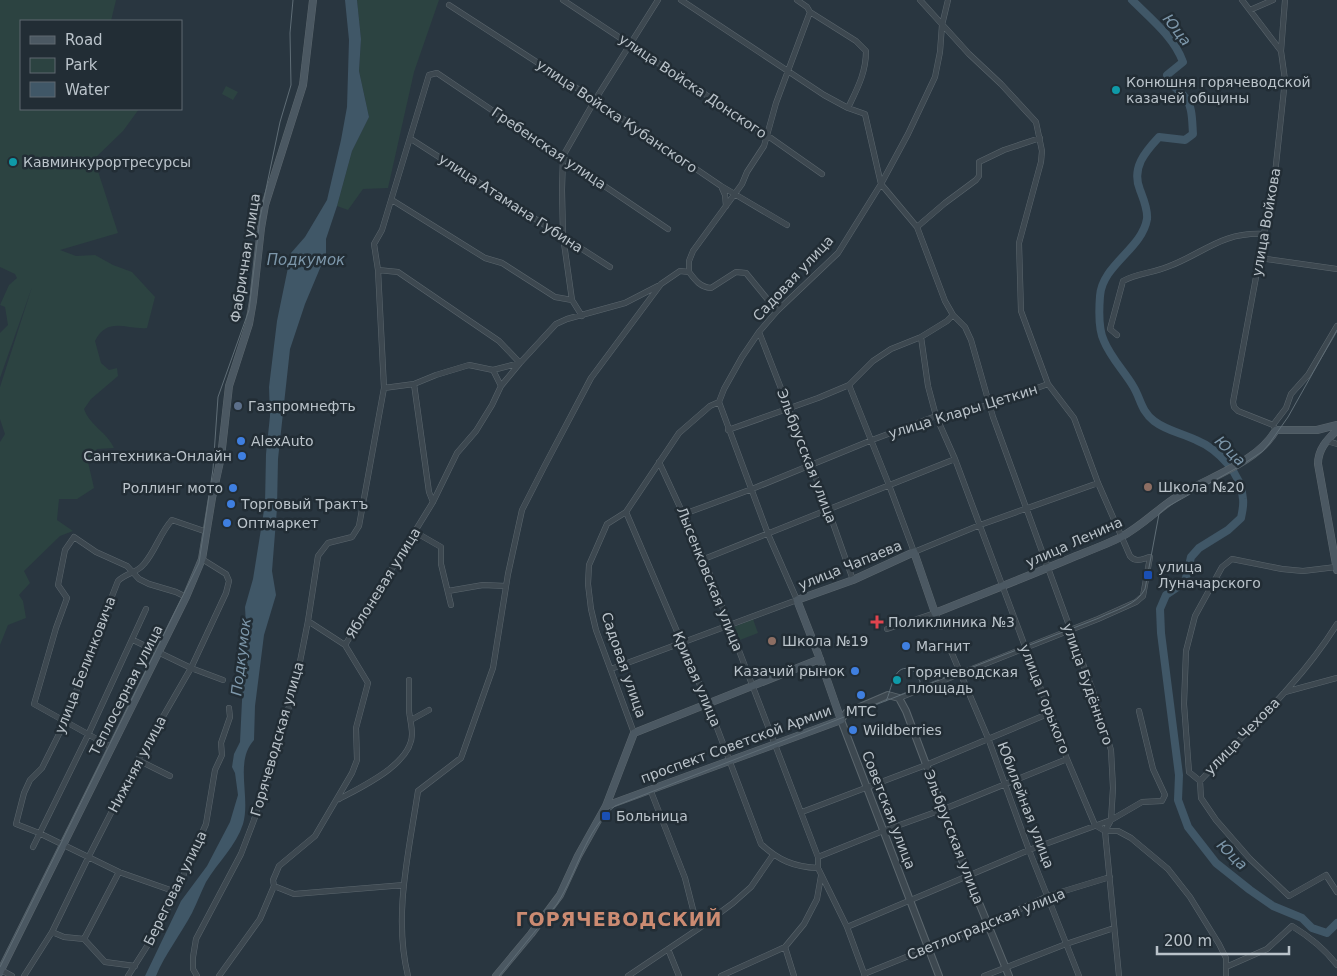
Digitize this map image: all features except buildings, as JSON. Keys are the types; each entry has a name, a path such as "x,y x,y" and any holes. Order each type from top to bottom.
{"main road":[{"name":"Фабричная улица","path":"226,404 253,301 260,228 269,189 303,85 313,0"},
{"name":"Теплосерная улица","path":"0,971 186,597 202,559 221,457 226,404"},
{"path":"1274,427 1317,430 1337,425"},
{"name":"улица Ленина","path":"935,613 1047,569 1122,536 1137,527 1168,501 1243,461 1257,451 1271,438 1274,427"},
{"path":"1317,430 1327,440"},
{"path":"1337,430 1327,440 1319,455 1318,464 1337,568"},
{"path":"914,552 935,613"},
{"name":"улица Чапаева","path":"797,600 853,580 914,552"},
{"name":"Советская улица","path":"797,600 841,720"},
{"path":"634,733 820,660"},
{"name":"проспект Советской Армии","path":"606,806 841,720"},
{"name":"Садовая улица","path":"606,806 634,733"},
{"path":"496,976 560,895 578,856 606,806"}],"street":[{"name":"улица Войска Донского","path":"563,0 767,135 822,174"},
{"path":"582,316 572,300 564,236 562,156 658,0"},
{"path":"681,0 787,72 848,108 864,114 881,184"},
{"path":"796,0 807,7 810,12 856,40 866,51 866,65 848,108"},
{"path":"920,0 1036,122 1042,150 1041,162 1018,242 1021,311 1048,384 1074,418 1098,483 1122,536"},
{"name":"Садовая улица","path":"634,733 596,630 588,584 589,565 607,524 626,512 679,433 710,406 719,402 724,389 759,332 777,311 838,253 881,184 908,134 935,77 940,52 942,25 948,0"},
{"name":"улица Войкова","path":"1242,0 1280,51 1285,80 1275,174 1233,404 1240,412 1274,427"},
{"path":"1250,10 1273,0"},
{"path":"1280,51 1285,0"},
{"name":"улица Войска Кубанского","path":"449,5 595,100 721,186 787,225"},
{"path":"777,311 746,273 736,272 711,288 703,287 695,281 689,272 689,262 693,251 736,194 764,146 776,103 810,12"},
{"name":"Гребенская улица","path":"429,75 437,73 668,229"},
{"name":"Горячеводская улица","path":"197,976 193,969 196,939 241,854 254,820 295,687 318,556 328,543 352,537 359,526 384,388 378,270 374,254 374,244 382,230 392,200 429,75"},
{"path":"917,227 976,180 979,176 979,162 1004,150 1040,138"},
{"name":"улица Атамана Губина","path":"411,139 610,267"},
{"name":"улица Будённого","path":"881,184 917,227 945,302 953,315 965,326 971,340 990,405 1047,569 1094,694 1111,750 1113,788 1110,820 1105,831"},
{"path":"721,186 725,195 726,206"},
{"path":"392,200 485,258 502,263 555,297 572,300"},
{"path":"1117,335 1110,329 1123,280 1167,267 1226,238 1247,233 1264,234"},
{"path":"1259,258 1337,269"},
{"path":"378,270 398,272 499,342 520,363"},
{"name":"Яблоневая улица","path":"219,976 260,919 274,886 273,880 279,866 315,836 338,799 357,760 356,728 368,683 345,645 416,532 433,502 456,453 476,431 501,386 556,324 567,319 625,303 661,284 680,271 689,272"},
{"path":"408,976 404,960 404,885 418,791 461,758 493,668 506,586 522,510 591,378 661,284"},
{"path":"728,430 849,385 873,361 885,353 920,337 947,321 953,315"},
{"path":"1274,427 1286,408 1291,394 1308,375 1337,326"},
{"name":"Эльбрусская улица","path":"759,332 811,464 853,580"},
{"name":"улица Горького","path":"920,337 928,386 936,416 955,459 1067,759 1095,825"},
{"path":"384,388 414,384 436,375 469,366 493,370 520,363"},
{"path":"493,370 501,386"},
{"path":"414,384 429,492 433,502"},
{"name":"улица Клары Цеткин","path":"684,514 936,416 990,405 1048,384"},
{"path":"849,385 914,552"},
{"name":"Советская улица","path":"719,402 768,534 797,600"},
{"path":"1327,440 1337,444"},
{"path":"704,559 955,459"},
{"name":"Лысенковская улица","path":"659,462 704,559 802,812 818,857 818,868 821,876 847,927 864,975"},
{"name":"улица Чапаева","path":"914,552 1026,508 1098,483"},
{"name":"Кривая улица","path":"626,512 708,704 761,844 773,855 796,865 818,868"},
{"name":"улица Белинковича","path":"39,833 16,824 24,793 30,780 42,768 65,722 118,581 124,575 134,574 149,558 164,528 172,520 207,532"},
{"path":"416,532 442,547 441,564 451,605"},
{"name":"проспект Советской Армии","path":"841,720 846,713 888,695 899,698 1136,602 1143,596 1150,557 1133,560 1122,536"},
{"path":"111,747 34,704 56,628 67,598 58,585 65,550 74,537 96,552 127,566 134,574 149,584 186,597"},
{"name":"Нижняя улица","path":"24,976 52,932 138,760 191,668 226,592 229,581 226,574 202,559"},
{"path":"1337,568 1303,571 1282,569 1232,559 1222,566 1194,616 1186,651 1184,704 1189,772 1200,781 1201,798 1216,820 1250,859 1289,896 1326,875 1337,892"},
{"path":"448,592 483,585 506,586"},
{"name":"улица Чапаева","path":"611,669 797,600"},
{"path":"32,847 88,735 146,609"},
{"path":"935,613 941,626"},
{"name":"улица Ленина","path":"888,630 935,613"},
{"path":"308,621 345,645"},
{"name":"улица Чехова","path":"1200,781 1284,692 1322,646 1337,624"},
{"path":"133,640 191,668 222,680"},
{"name":"Юбилейная улица","path":"948,644 988,738 1029,850 1079,976"},
{"name":"улица Чехова","path":"1284,692 1337,678"},
{"path":"338,799 374,780 400,759 409,748 412,736 409,680"},
{"name":"Эльбрусская улица","path":"899,698 1009,976"},
{"name":"Береговая улица","path":"128,976 156,932 206,824 215,770 222,755 221,743 228,728 229,708"},
{"path":"411,720 429,710"},
{"path":"847,927 1029,850 1110,820 1142,802 1162,801 1165,795 1153,769 1139,711"},
{"path":"802,812 926,765 1050,713"},
{"name":"Советская улица","path":"841,720 939,976"},
{"path":"818,857 1067,759"},
{"path":"138,760 170,776"},
{"path":"650,789 685,878 698,929"},
{"path":"1095,825 1105,831 1118,831 1130,838 1168,869 1190,897 1211,929 1226,958 1226,976"},
{"path":"1105,831 1120,976"},
{"path":"39,833 119,872 176,892"},
{"path":"628,976 733,904 751,887 773,855"},
{"path":"84,939 119,872"},
{"path":"721,976 785,947 804,924 816,899 821,876"},
{"name":"Светлоградская улица","path":"864,975 988,924 1048,896 1110,877"},
{"path":"274,886 294,894 404,885"},
{"path":"1226,967 1267,949 1292,926 1326,950 1337,964"},
{"path":"984,976 1066,944 1114,928"},
{"path":"52,932 64,937 84,939 105,962 135,966"},
{"path":"785,947 794,976"},
{"path":"668,949 678,976"},
{"path":"0,971 12,976"}],"green space":[{"path":"0,0 116,0 111,20 20,20 20,110 138,110 123,131 94,159 118,233 60,250 76,256 95,255 113,265 132,272 155,297 147,328 112,326 100,333 95,341 101,363 109,370 117,368 118,376 91,399 84,409 90,420 111,442 114,448 97,449 88,462 94,488 77,499 59,499 57,520 73,531 60,536 24,571 30,583 19,595 23,601 26,618 8,625 0,645 0,442 5,434 0,419 0,387 32,287 0,378 0,333 8,325 5,307 0,305 9,285 17,278 15,274 0,267"},
{"path":"357,0 439,0 414,72 388,188 363,189 348,210 337,206 352,151 369,117 359,71 361,39"},
{"path":"226,86 238,92 233,100 222,94"},
{"path":"753,619 758,633 740,640 734,627"}],"water":[{"name":"Подкумок","path":"345,0 357,0 361,39 359,71 369,117 352,151 326,239 326,254 305,304 290,349 278,459 277,508 272,571 276,595 264,635 255,706 254,740 248,749 245,759 245,814 243,824 231,847 206,882 192,913 156,976 145,976 181,901 207,866 230,822 238,795 235,773 232,767 234,754 240,742 247,645 245,607 253,579 265,504 266,454 270,416 269,387 277,321 291,253 305,237 327,200 341,140 347,107 349,40"}],"waterway":[{"name":"Юца","path":"1132,0 1161,28 1179,53 1183,62 1167,75 1189,104 1192,114 1193,134 1185,140 1159,137 1141,161 1137,175 1147,219 1144,230 1138,239 1114,266 1102,285 1099,307 1101,331 1110,353 1133,386 1150,417 1164,427 1204,444 1220,456 1238,480 1242,490 1243,502 1241,518 1228,530 1199,548 1191,557 1185,582 1166,595 1160,609 1161,633 1179,775 1178,800 1188,827 1216,863 1250,890 1273,906 1302,918 1312,928 1327,933 1337,923"}],"tram line":[{"path":"0,967 199,563 213,469 218,397 249,310 260,218 280,122 291,85 290,33 293,0"},
{"path":"499,976 557,904 596,827 615,806 1099,618 1137,599 1145,589 1159,514 1167,507 1242,465 1263,451 1288,417 1337,330"},
{"path":"886,701 894,678 901,669 913,670 920,681 919,687 915,692"}],"place":[{"name":"Конюшня горячеводской казачей общины","path":"1116,90"},
{"name":"Кавминкурортресурсы","path":"13,162"},
{"name":"Газпромнефть","path":"238,406"},
{"name":"AlexAuto","path":"241,441"},
{"name":"Сантехника-Онлайн","path":"242,456"},
{"name":"Школа №20","path":"1148,487"},
{"name":"Роллинг мото","path":"233,488"},
{"name":"Торговый Трактъ","path":"231,504"},
{"name":"Оптмаркет","path":"227,523"},
{"name":"улица Луначарского","path":"1148,575"},
{"name":"Поликлиника №3","path":"877,622"},
{"name":"Школа №19","path":"772,641"},
{"name":"Магнит","path":"906,646"},
{"name":"Казачий рынок","path":"855,671"},
{"name":"Горячеводская площадь","path":"897,680"},
{"name":"МТС","path":"861,695"},
{"name":"Wildberries","path":"853,730"},
{"name":"Больница","path":"606,816"}],"district":[{"name":"ГОРЯЧЕВОДСКИЙ","path":"619,919"}]}
